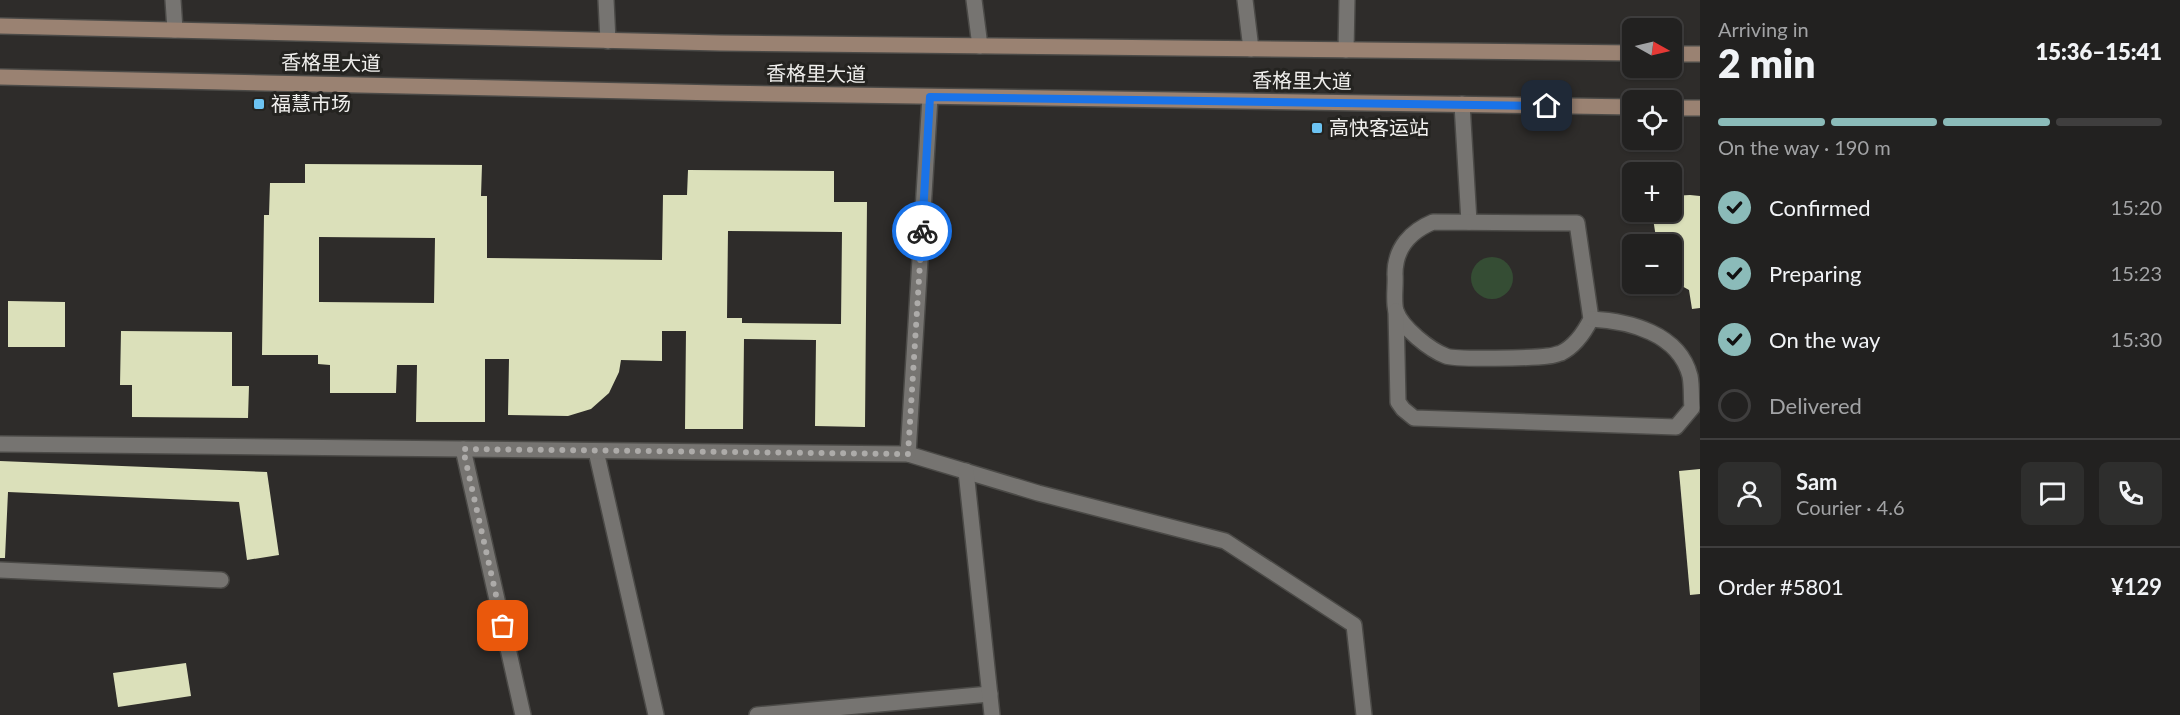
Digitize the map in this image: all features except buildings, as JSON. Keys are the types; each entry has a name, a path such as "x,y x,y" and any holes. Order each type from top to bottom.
{"main road":[{"name":"香格里大道","path":"0,26 608,40 1622,53"},
{"path":"1682,54 1700,54"},
{"name":"香格里大道","path":"0,77 930,97 1622,107"},
{"path":"1682,108 1700,108"}],"street":[{"path":"173,0 175,30"},
{"path":"606,0 608,40"},
{"path":"974,0 980,46"},
{"path":"1245,0 1251,49"},
{"path":"1346,50 1347,0"},
{"path":"908,454 930,97"},
{"path":"1462,104 1469,222"},
{"path":"1396,310 1422,342 1449,357 1549,356 1559,353 1577,341 1591,319 1577,223 1433,222 1414,232 1406,240 1397,259 1396,310 1398,402 1402,410 1414,418 1676,427 1692,408 1690,377 1679,353 1662,339 1636,327 1614,321 1591,319"},
{"path":"0,444 908,454 1038,493 1225,541 1354,625 1364,715"},
{"path":"463,449 523,715"},
{"path":"596,451 656,715"},
{"path":"966,471 992,715"},
{"path":"0,570 221,580"},
{"path":"757,715 990,694"}],"shaded area":[{"path":"1492,257 1507,263 1513,278 1507,293 1492,299 1477,293 1471,278 1477,263"}],"way so far":[{"path":"503,626 463,449 908,454 922,231"}],"place":[{"name":"福慧市场","path":"259,104"},
{"name":"高快客运站","path":"1317,128"}],"route":[{"path":"922,231 930,97 1547,106"}]}
